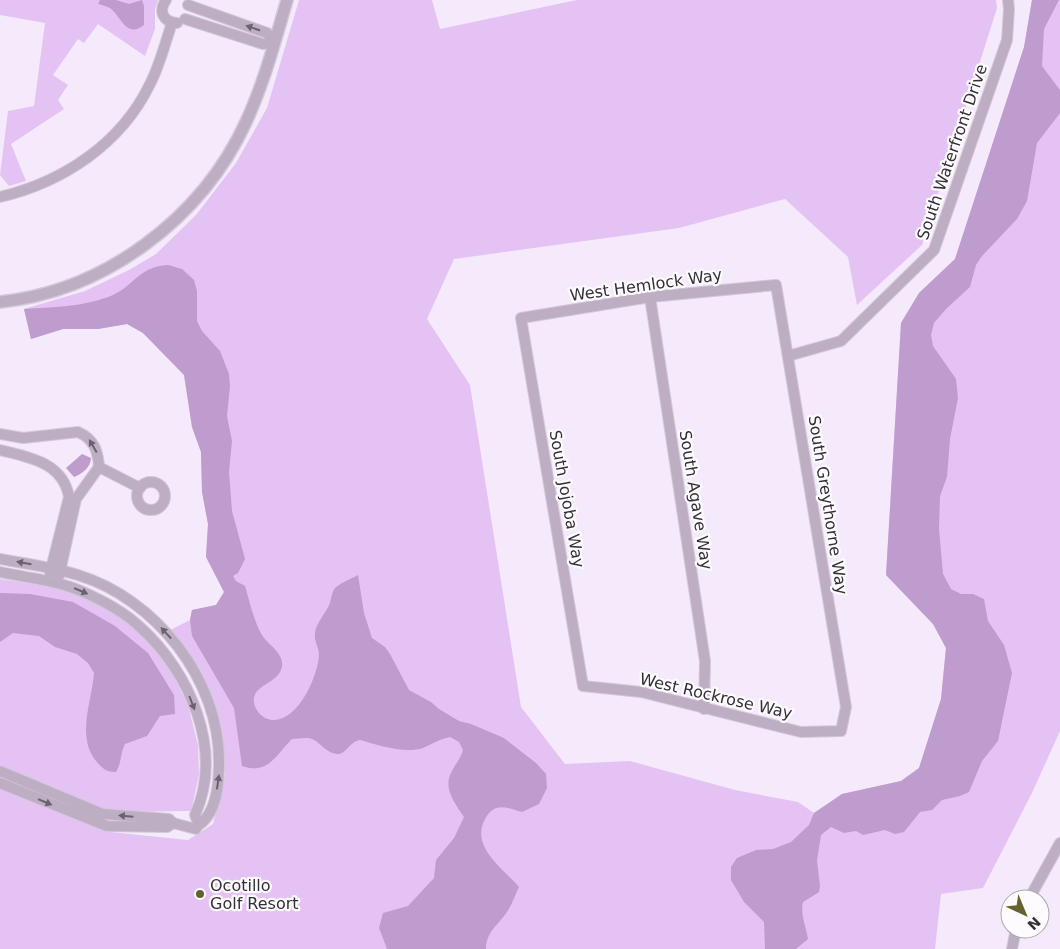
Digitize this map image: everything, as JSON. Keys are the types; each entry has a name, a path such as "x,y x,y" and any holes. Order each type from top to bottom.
{"street":[{"path":"166,0 162,6 162,14 172,23 181,22 185,19 189,12 187,2"},
{"path":"0,302 36,296 105,270 148,243 181,215 222,165 246,124 261,89 286,0"},
{"name":"South Waterfront Drive","path":"788,356 841,341 934,250 1007,40 1010,9 1008,0"},
{"path":"187,2 267,32 274,43"},
{"path":"185,19 263,44 274,43"},
{"path":"0,197 54,180 97,153 128,119 144,96 158,64 172,23"},
{"name":"South Greythorne Way","path":"776,285 846,707 841,731"},
{"name":"West Hemlock Way","path":"521,318 650,297 776,285"},
{"name":"South Agave Way","path":"650,297 705,661 704,709"},
{"name":"South Jojoba Way","path":"521,318 583,686"},
{"path":"0,434 23,438 78,432 85,435 96,448 99,467 76,499 56,569"},
{"path":"0,450 39,460 53,469 62,478 68,490 69,496 53,583"},
{"path":"99,467 140,488"},
{"path":"0,559 56,569 92,580 131,602 170,637 191,666 213,718 220,758 219,779 208,818 199,825 195,815 204,788 206,753 197,715 180,676 153,640 128,617 94,597 53,583 0,572"},
{"name":"West Rockrose Way","path":"583,686 641,692 801,732 841,731"},
{"path":"0,771 103,814 169,819 173,823 196,829"},
{"path":"0,783 107,826 168,828 173,823"},
{"path":"1035,889 1060,843"}],"shaded area":[{"path":"0,0 158,0 155,9 155,29 145,56 98,24 84,43 78,39 53,75 68,85 58,100 64,109 11,144 26,181 9,186 0,175 8,111 34,106 45,23 0,15"},
{"path":"100,0 116,0 129,4 142,0 144,6 144,25 138,29 128,28 110,8 98,4"},
{"name":"Ocotillo Golf Resort","path":"299,0 432,0 440,29 577,0 996,0 997,8 922,245 857,305 848,257 785,199 679,228 454,259 427,319 470,385 521,707 565,764 630,761 735,790 798,802 814,813 842,794 901,781 919,768 941,699 946,648 933,624 886,575 901,323 919,293 955,259 1024,47 1032,0 1060,0 1060,731 1032,793 983,888 941,894 935,949 0,949 0,788 110,832 188,840 213,824 225,775 222,730 202,673 170,630 190,620 192,610 216,605 224,592 206,557 208,524 202,492 201,452 192,427 184,375 143,333 127,324 98,329 63,329 31,339 24,309 85,291 129,270 156,254 196,215 236,163 267,108"},
{"path":"1032,0 1059,0 1044,29 1042,66 1060,90 1060,113 1037,143 1027,201 1017,219 982,256 976,265 970,287 934,323 931,335 933,346 956,379 958,398 950,439 947,477 940,496 939,529 943,574 951,589 961,594 973,594 984,599 988,621 1004,645 1012,673 998,741 982,761 969,792 942,800 932,810 920,812 904,832 895,834 885,830 863,835 856,831 844,833 831,827 821,835 817,861 819,892 803,902 802,907 808,939 796,949 765,949 764,922 744,902 731,880 731,867 737,858 756,850 773,849 791,842 809,825 814,813 842,794 901,781 919,768 941,699 946,648 933,624 886,575 901,323 919,293 955,259 1024,47"},
{"path":"168,265 182,269 194,280 197,291 197,321 202,331 220,351 229,374 230,386 227,416 232,441 229,472 232,511 245,559 238,573 233,576 236,581 245,586 259,630 281,657 282,661 280,672 261,688 254,697 254,703 258,712 263,717 272,720 281,719 298,706 311,685 315,674 319,655 315,636 316,629 330,603 332,593 335,588 358,575 364,613 372,638 385,647 390,654 409,690 459,721 504,738 536,763 546,774 547,788 539,804 522,812 502,807 497,808 489,813 481,829 485,848 490,856 519,887 509,909 490,933 486,949 387,949 379,928 383,913 408,906 434,878 436,860 454,838 464,817 451,795 448,783 449,777 463,750 459,742 450,737 423,748 408,750 391,748 360,740 353,743 340,754 337,754 330,752 312,739 292,739 265,766 251,768 242,766 234,708 192,636 190,620 192,610 216,605 224,592 206,557 208,524 202,492 201,452 192,427 184,375 143,333 127,324 98,329 63,329 31,339 24,309 88,303 108,297 117,293 149,270"},
{"path":"82,454 91,458 91,461 86,470 74,477 66,468"},
{"path":"0,579 66,589 115,612 142,631 170,669 188,705 198,745 199,775 191,811 116,812 98,809 0,765"},
{"path":"0,593 30,594 73,602 115,626 148,653 174,695 175,714 160,716 147,736 125,744 116,772 107,771 98,764 90,751 87,741 87,718 94,673 88,663 77,654 55,647 39,636 13,633 0,642"}],"place":[{"name":"Ocotillo Golf Resort","path":"200,894"}]}
